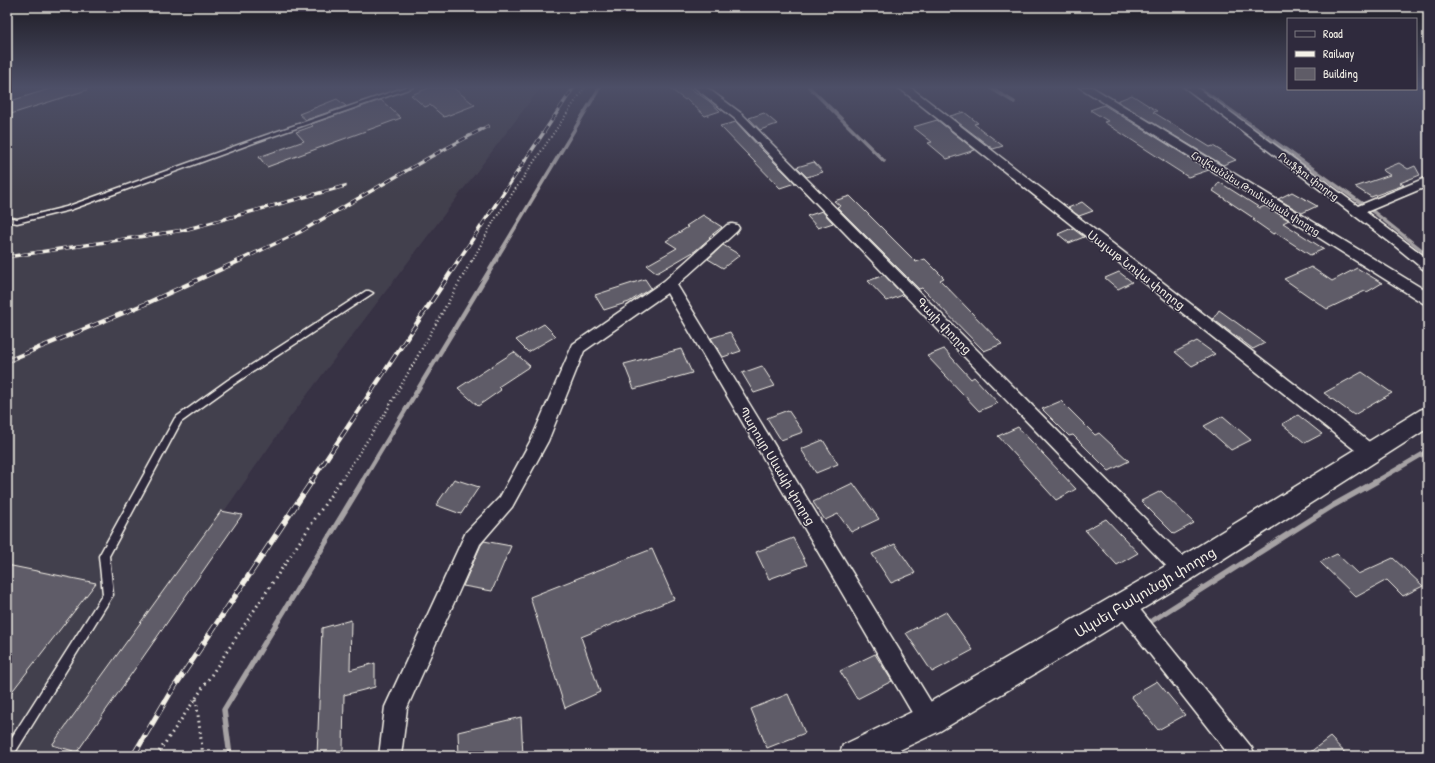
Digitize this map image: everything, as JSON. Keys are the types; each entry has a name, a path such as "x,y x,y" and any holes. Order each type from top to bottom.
{"main road":[{"name":"Ակսել Բակունցի փողոց","path":"854,756 929,720 1123,604 1183,570 1428,416"}],"street":[{"name":"Գայի փողոց","path":"744,123 1183,570"},
{"name":"Սայաթ Նովա փողոց","path":"948,123 1370,453"},
{"name":"Հովհաննես Թումանյան փողոց","path":"1142,123 1428,299"},
{"name":"Րաֆֆու փողոց","path":"1241,123 1428,266"},
{"path":"1356,210 1371,206 1428,181"},
{"path":"390,756 396,707 473,538 506,502 539,441 578,348 668,284 732,228"},
{"name":"Պարույր Սևակի փողոց","path":"668,284 929,720"},
{"path":"1123,604 1244,756"}],"lane":[{"path":"7,219 17,221 68,209 307,123"},
{"path":"7,754 108,595 104,556 178,420 232,382 369,293"}],"path":[{"path":"156,756 386,412 495,219 561,123"},
{"path":"196,698 203,756"}],"shaded area":[{"path":"7,123 514,123 288,420 53,756 7,756"}],"building":[{"path":"315,123 388,123 267,167 259,157 304,141 296,132 313,126 311,124"},
{"path":"737,123 795,183 780,188 720,126"},
{"path":"753,123 775,123 777,124 760,130"},
{"path":"928,123 940,123 975,150 947,159 928,143 932,142 913,127"},
{"path":"959,123 977,123 974,124 1003,146 993,149"},
{"path":"1105,123 1132,123 1209,170 1188,177"},
{"path":"1153,123 1170,123 1210,147 1213,146 1236,160 1223,165"},
{"path":"814,162 823,172 807,177 797,167"},
{"path":"1399,163 1408,169 1415,166 1420,175 1400,183 1404,185 1371,197 1355,187 1390,175 1382,170"},
{"path":"1219,182 1260,208 1265,206 1289,220 1283,223 1324,249 1310,255 1276,233 1273,234 1253,220 1255,219 1213,191"},
{"path":"1292,192 1317,206 1302,213 1278,199"},
{"path":"850,196 916,262 925,259 944,278 940,280 1002,344 984,351 922,288 919,289 837,207 840,206 834,201"},
{"path":"1082,202 1093,211 1079,216 1068,208"},
{"path":"822,211 833,223 818,228 807,216"},
{"path":"703,215 722,227 695,251 657,273 647,265 677,248 666,241"},
{"path":"1072,228 1084,237 1069,243 1058,234"},
{"path":"723,245 740,255 723,268 708,259"},
{"path":"1311,267 1332,281 1357,268 1382,283 1367,292 1365,291 1327,309 1284,279"},
{"path":"1119,272 1132,282 1118,289 1105,278"},
{"path":"884,275 903,295 887,301 868,281"},
{"path":"645,279 651,288 629,302 604,310 595,295"},
{"path":"1219,310 1265,343 1253,349 1213,319"},
{"path":"544,324 556,336 528,352 516,340"},
{"path":"730,332 741,351 723,357 711,338"},
{"path":"1197,341 1215,354 1192,366 1175,352"},
{"path":"681,349 692,373 634,389 624,364"},
{"path":"944,349 971,379 974,377 998,403 979,411 927,356"},
{"path":"514,352 530,366 498,387 501,390 478,406 458,388"},
{"path":"762,366 775,386 754,393 742,373"},
{"path":"1362,372 1392,393 1354,415 1324,393"},
{"path":"1061,401 1095,435 1099,433 1129,461 1109,471 1073,435 1069,436 1042,409"},
{"path":"788,410 803,432 781,440 767,418"},
{"path":"1298,415 1322,434 1305,443 1282,424"},
{"path":"1223,416 1251,440 1231,450 1204,426"},
{"path":"1018,427 1076,489 1056,500 998,436"},
{"path":"823,440 838,464 816,473 801,449"},
{"path":"454,479 479,487 461,514 436,505"},
{"path":"853,483 879,519 851,532 838,514 825,520 813,502"},
{"path":"1161,491 1194,523 1174,534 1141,501"},
{"path":"221,511 242,515 77,752 52,745"},
{"path":"1106,519 1138,553 1117,565 1085,530"},
{"path":"793,538 807,565 769,579 756,552"},
{"path":"484,541 511,546 492,591 463,586"},
{"path":"895,544 915,573 891,583 872,554"},
{"path":"652,549 674,599 581,637 600,692 565,708 530,597"},
{"path":"1337,554 1358,574 1393,558 1423,586 1403,596 1387,580 1356,597 1320,562"},
{"path":"7,565 96,583 7,698"},
{"path":"946,612 973,650 932,672 906,633"},
{"path":"351,620 350,670 375,663 375,687 344,695 343,750 317,756 322,628"},
{"path":"875,654 892,681 857,699 840,671"},
{"path":"1157,681 1185,715 1158,730 1131,696"},
{"path":"788,694 805,733 767,748 751,709"},
{"path":"521,717 523,756 459,756 458,732"},
{"path":"1330,737 1348,756 1305,756"}],"waterway":[{"path":"495,261 579,123"},
{"path":"845,123 884,161"},
{"path":"1248,123 1375,213 1428,255"},
{"path":"362,482 496,260"},
{"path":"1375,482 1428,451"},
{"path":"230,756 224,710 363,481"},
{"path":"1153,620 1334,505 1377,481"}],"railway":[{"path":"458,261 550,123"},
{"path":"238,261 300,232 430,157 488,126"},
{"path":"7,257 184,230 345,186"},
{"path":"7,361 145,304 241,260"},
{"path":"311,482 459,260"},
{"path":"133,756 169,695 312,481"}]}
